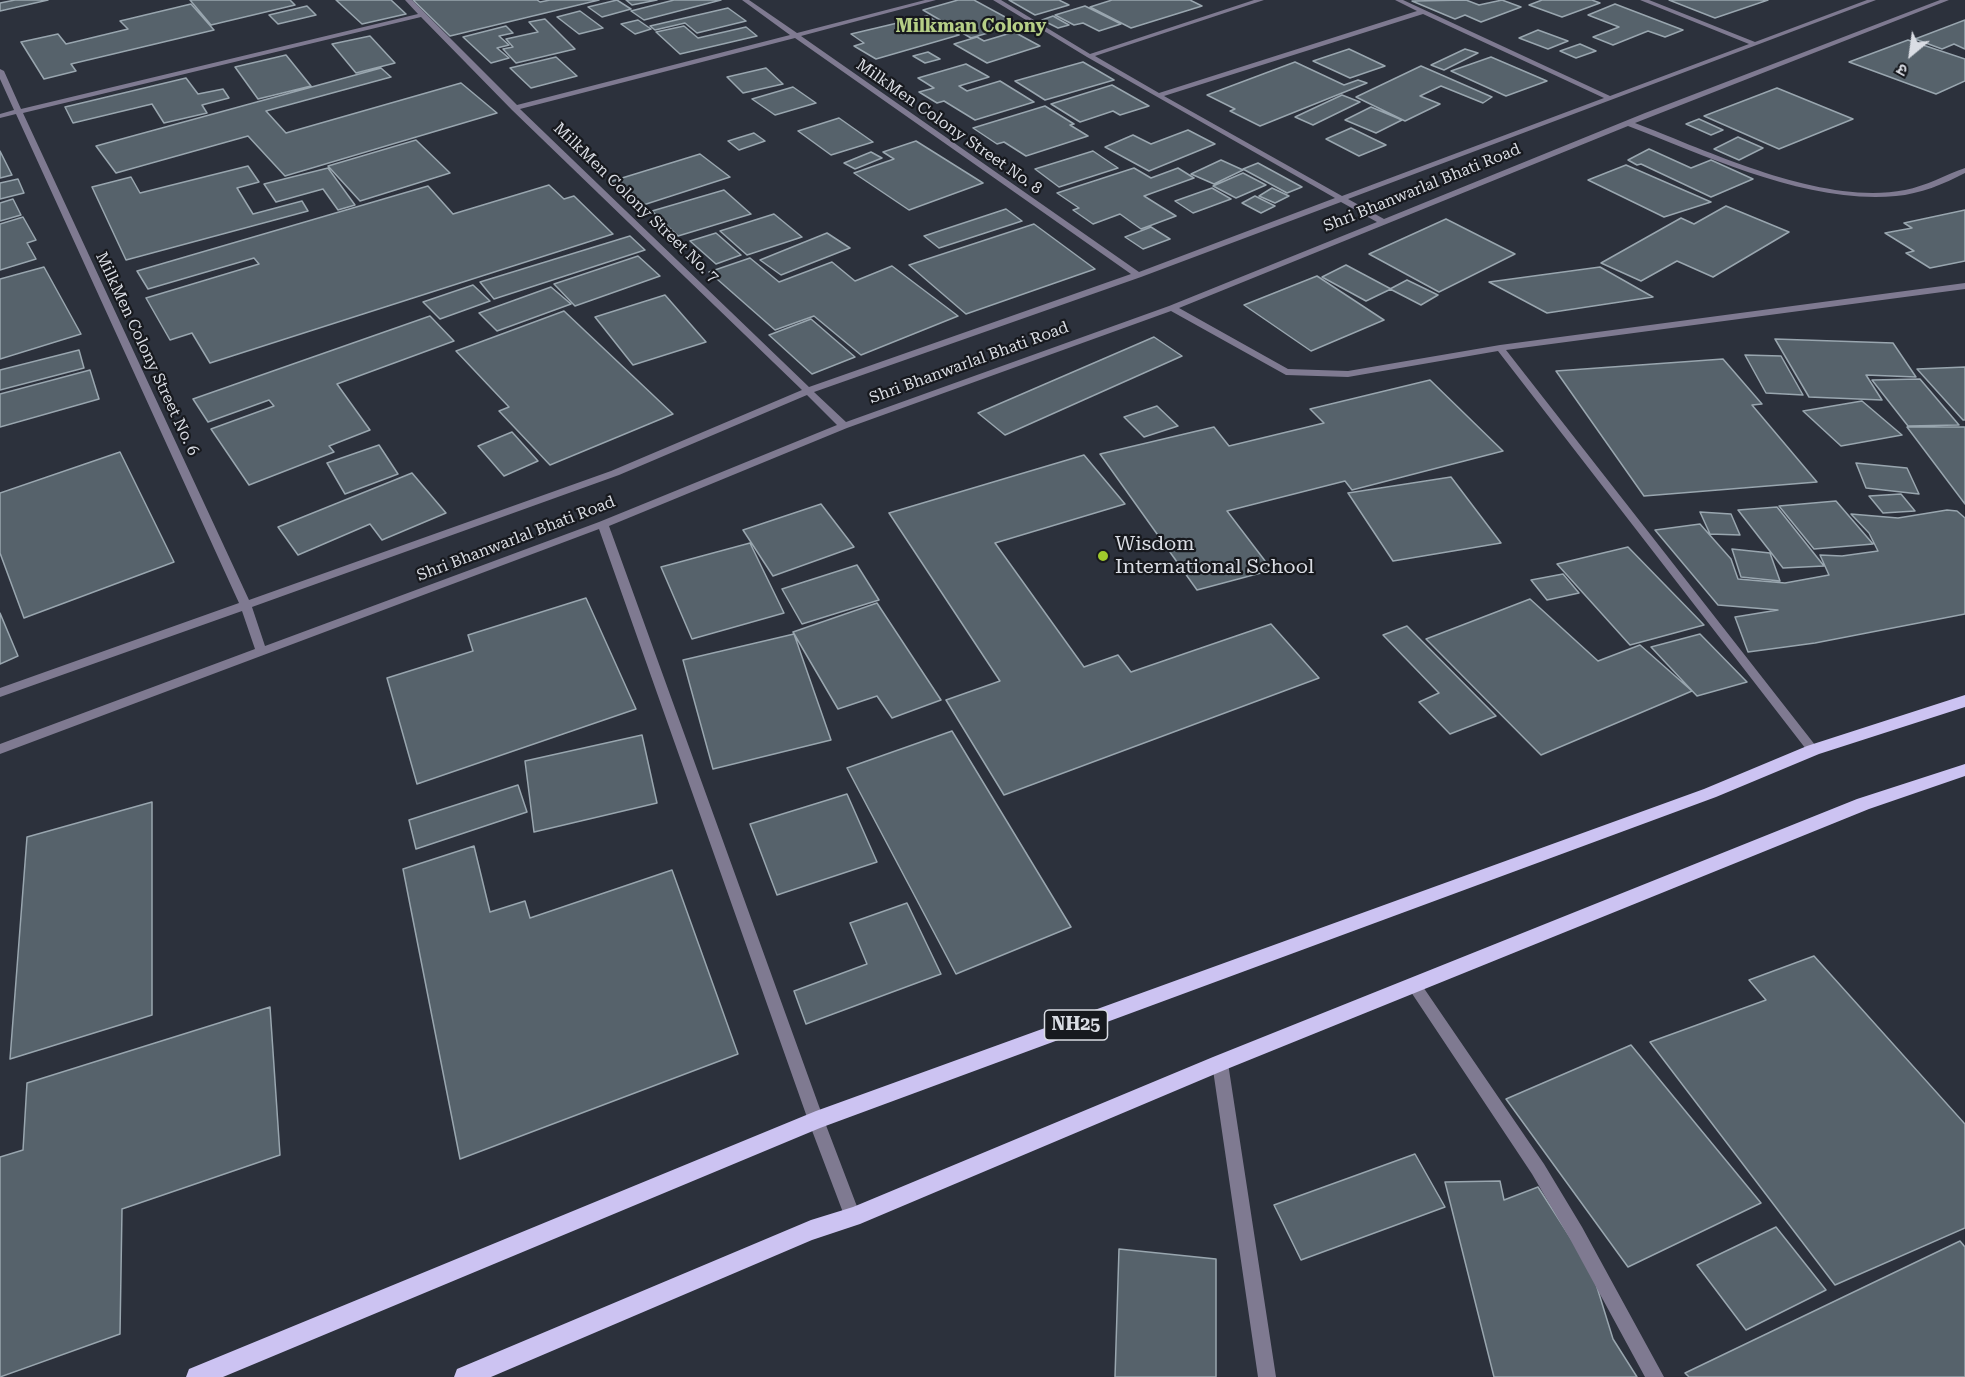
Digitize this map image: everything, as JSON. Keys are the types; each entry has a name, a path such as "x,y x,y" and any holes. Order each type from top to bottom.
{"main road":[{"name":"NH25","path":"197,1377 816,1120 1710,793 1813,750 1965,701"},
{"path":"465,1377 811,1230 853,1217 1220,1063 1863,804 1964,771"}],"street":[{"name":"MilkMen Colony Street No. 7","path":"408,0 515,108 844,426"},
{"name":"MilkMen Colony Street No. 8","path":"745,0 1138,275"},
{"path":"515,108 933,0"},
{"path":"996,0 1089,56 1381,221"},
{"path":"1089,56 1261,0"},
{"path":"1398,0 1609,98"},
{"path":"1643,0 1755,44"},
{"name":"Shri Bhanwarlal Bhati Road","path":"0,693 615,473 808,391 1138,275 1873,0"},
{"name":"Shri Bhanwarlal Bhati Road","path":"0,748 603,524 844,426 1172,308 1381,221 1946,0"},
{"path":"1159,95 1425,11"},
{"path":"0,116 422,15"},
{"name":"MilkMen Colony Street No. 6","path":"0,71 245,604 261,651"},
{"path":"1628,123 1757,171 1811,186 1857,194 1896,194 1935,184 1965,170"},
{"path":"1172,308 1286,372 1348,374 1500,348 1965,286"},
{"path":"1500,348 1813,750"},
{"path":"603,524 816,1120 853,1217"},
{"path":"1414,985 1538,1170 1576,1233 1655,1377"},
{"path":"1220,1063 1267,1377"}],"building":[{"path":"15,0 48,0 0,11 0,3"},
{"path":"190,0 290,0 295,5 211,25"},
{"path":"336,0 391,0 406,14 362,24"},
{"path":"413,0 537,0 540,2 599,0 450,36"},
{"path":"617,0 631,9 602,17 588,7"},
{"path":"626,0 657,0 632,5"},
{"path":"674,0 721,0 644,20 631,11"},
{"path":"958,0 974,0 1018,24 971,38 923,10"},
{"path":"1009,0 1059,0 1069,5 1035,15"},
{"path":"1112,0 1190,0 1202,6 1131,28 1090,7"},
{"path":"1466,0 1479,5 1502,0 1521,7 1481,22 1465,15 1455,19 1412,1"},
{"path":"1542,0 1592,0 1600,3 1562,17 1529,5"},
{"path":"1669,0 1768,0 1715,18"},
{"path":"191,4 214,30 71,64 76,71 44,79 21,42 58,34 66,44 128,29 120,21"},
{"path":"1615,4 1683,30 1665,37 1648,31 1613,45 1593,37 1619,27 1588,15"},
{"path":"307,6 316,15 278,24 269,15"},
{"path":"1085,6 1121,24 1099,31 1083,23 1074,25 1055,15"},
{"path":"728,8 746,21 697,33 685,23 655,30 650,26"},
{"path":"580,11 603,28 579,34 557,17"},
{"path":"927,16 959,35 876,59 854,46 864,43 851,34"},
{"path":"1053,16 1069,25 1058,28 1042,20"},
{"path":"545,19 575,49 516,63 503,49 513,47 506,39 538,32 529,22"},
{"path":"638,20 651,29 635,34 621,24"},
{"path":"1965,20 1965,49 1954,44 1942,49 1915,39"},
{"path":"506,26 513,33 499,36 509,45 497,48 509,58 491,63 463,37"},
{"path":"684,26 698,38 746,27 757,36 680,54 656,32"},
{"path":"1538,30 1568,41 1548,49 1519,38"},
{"path":"1014,32 1040,46 987,63 954,44 977,37 984,41"},
{"path":"370,36 395,63 356,73 332,44"},
{"path":"1908,40 1965,59 1965,81 1936,94 1849,62"},
{"path":"1580,44 1596,51 1576,58 1560,51"},
{"path":"1349,49 1385,66 1350,78 1313,61"},
{"path":"1465,49 1478,53 1444,70 1431,65"},
{"path":"928,52 940,59 925,63 913,56"},
{"path":"286,55 311,86 258,99 235,67"},
{"path":"556,57 577,76 531,88 510,68"},
{"path":"1491,57 1547,81 1506,96 1451,71"},
{"path":"1083,62 1114,80 1045,100 1015,81"},
{"path":"1295,62 1344,85 1358,80 1367,83 1260,126 1230,111 1235,109 1207,95"},
{"path":"966,64 989,77 959,86 967,91 1000,81 1034,102 975,120 944,101 937,103 919,92 934,88 918,78"},
{"path":"1421,66 1492,97 1483,103 1441,86 1420,96 1440,104 1405,121 1356,97"},
{"path":"381,68 391,77 266,111 286,133 461,83 497,113 285,176 248,136 116,173 96,146"},
{"path":"766,68 783,84 743,93 727,77"},
{"path":"186,78 198,94 223,89 229,98 202,105 207,113 164,123 152,104 73,123 65,107"},
{"path":"1112,85 1149,106 1120,115 1113,111 1080,122 1051,104"},
{"path":"793,87 816,103 775,115 752,99"},
{"path":"1777,88 1853,119 1779,149 1704,116"},
{"path":"1342,95 1360,102 1313,125 1295,117"},
{"path":"1045,106 1074,124 1070,125 1088,136 1026,156 1004,142 997,144 973,128"},
{"path":"1371,107 1402,120 1376,133 1345,120"},
{"path":"839,118 873,142 831,155 798,131"},
{"path":"1699,119 1723,130 1711,135 1686,124"},
{"path":"1351,128 1386,145 1359,156 1326,139"},
{"path":"1188,130 1215,144 1149,171 1105,147 1133,135 1151,144"},
{"path":"754,133 765,141 739,150 728,141"},
{"path":"1738,137 1763,148 1739,160 1714,149"},
{"path":"416,140 450,173 360,201 328,166"},
{"path":"916,141 983,183 909,210 854,173 894,159 883,152"},
{"path":"1649,149 1691,168 1711,160 1753,179 1711,197 1628,160"},
{"path":"0,151 12,175 0,178"},
{"path":"1093,151 1118,168 1059,187 1035,169"},
{"path":"871,152 882,158 855,169 844,163"},
{"path":"700,154 730,177 637,207 609,182"},
{"path":"1221,160 1243,170 1214,184 1191,174"},
{"path":"1258,163 1302,187 1287,193 1243,169"},
{"path":"1626,165 1711,202 1664,217 1588,180"},
{"path":"248,166 259,182 237,188 253,214 302,201 308,211 126,260 92,187 131,177 140,193"},
{"path":"328,168 355,205 338,210 323,189 276,202 264,184"},
{"path":"1134,168 1151,178 1178,168 1194,178 1144,196 1176,216 1141,229 1120,214 1093,224 1073,210 1079,208 1057,193"},
{"path":"1243,173 1266,185 1236,198 1213,186"},
{"path":"18,179 24,193 0,199 0,183"},
{"path":"549,185 564,199 574,196 613,234 210,363 192,333 170,340 146,298 259,264 254,258 148,289 137,271 428,186 453,214"},
{"path":"1212,188 1231,199 1193,213 1175,201"},
{"path":"1272,188 1289,196 1275,203 1259,196"},
{"path":"724,190 751,214 678,236 652,211"},
{"path":"1255,196 1275,206 1261,213 1242,203"},
{"path":"13,199 21,215 0,221 0,203"},
{"path":"1726,206 1789,232 1713,277 1677,261 1641,281 1601,263 1681,218 1694,224"},
{"path":"1006,209 1022,221 939,248 924,236"},
{"path":"1965,210 1965,261 1930,268 1906,253 1914,251 1885,233 1912,228 1904,223"},
{"path":"774,214 802,237 747,255 720,231"},
{"path":"23,217 36,240 27,243 36,259 0,270 0,224"},
{"path":"1446,219 1515,254 1439,292 1369,254"},
{"path":"1034,224 1095,269 966,314 909,265"},
{"path":"1151,227 1170,239 1143,249 1125,237"},
{"path":"716,233 741,255 716,264 690,241"},
{"path":"827,233 850,248 781,275 760,260"},
{"path":"630,236 645,250 494,299 480,282"},
{"path":"638,256 660,276 575,306 554,284"},
{"path":"750,258 779,282 832,262 855,281 892,266 958,316 861,355 814,316 775,330 709,272"},
{"path":"1346,265 1391,289 1366,301 1322,277"},
{"path":"44,267 81,334 0,359 0,279"},
{"path":"1600,267 1653,297 1547,313 1489,282"},
{"path":"1317,276 1384,320 1311,351 1244,305"},
{"path":"1407,280 1438,295 1421,305 1390,289"},
{"path":"473,285 490,301 440,319 423,302"},
{"path":"551,287 571,304 497,331 479,313"},
{"path":"665,295 706,342 633,365 595,317"},
{"path":"564,311 673,414 550,465 499,411 509,407 456,351"},
{"path":"430,316 454,341 337,384 370,430 329,446 334,452 249,485 211,429 274,406 269,400 208,422 193,399"},
{"path":"811,319 855,357 812,374 769,335"},
{"path":"1154,337 1182,356 1005,435 978,413"},
{"path":"1775,339 1893,343 1916,377 1866,375 1882,400 1809,397"},
{"path":"79,350 84,368 0,390 0,370"},
{"path":"1745,355 1781,356 1803,395 1766,393"},
{"path":"1723,359 1762,404 1752,405 1817,482 1644,496 1556,371"},
{"path":"1965,367 1965,420 1963,420 1917,369"},
{"path":"90,370 99,399 0,427 0,394"},
{"path":"1920,379 1959,425 1908,426 1872,380"},
{"path":"1430,380 1503,451 1352,490 1345,481 1227,511 1272,570 1197,590 1100,454 1214,427 1229,446 1324,423 1310,409"},
{"path":"1862,401 1902,435 1841,446 1803,411"},
{"path":"1157,406 1178,426 1144,437 1124,417"},
{"path":"1907,427 1965,427 1965,504"},
{"path":"512,432 538,461 504,476 478,446"},
{"path":"379,445 398,474 345,494 327,463"},
{"path":"120,452 174,562 24,618 0,553 0,493"},
{"path":"1084,455 1125,504 995,543 1084,667 1118,655 1131,672 1271,624 1319,678 1004,795 946,700 1000,681 889,513"},
{"path":"1856,463 1907,468 1919,494 1866,488"},
{"path":"412,473 446,513 382,540 370,524 298,555 278,527"},
{"path":"1451,477 1501,543 1393,561 1348,493"},
{"path":"1901,494 1915,511 1883,513 1869,496"},
{"path":"1836,501 1873,544 1814,549 1779,506"},
{"path":"821,504 854,547 773,576 743,530"},
{"path":"1777,507 1824,566 1783,568 1738,510"},
{"path":"1947,510 1957,511 1965,518 1965,614 1815,643 1748,652 1735,617 1778,610 1718,605 1655,530 1700,524 1731,559 1738,579 1785,583 1829,575 1820,555 1842,556 1878,551 1869,533 1851,514 1898,518"},
{"path":"1700,512 1731,514 1740,535 1710,534"},
{"path":"750,543 784,613 692,639 661,567"},
{"path":"1628,547 1704,625 1630,645 1557,564"},
{"path":"1732,549 1770,553 1780,581 1741,577"},
{"path":"857,565 879,600 802,624 782,589"},
{"path":"1563,574 1579,593 1547,600 1531,580"},
{"path":"586,598 636,709 417,784 387,678 473,651 468,635"},
{"path":"1530,599 1598,661 1640,645 1692,691 1541,755 1426,639"},
{"path":"877,603 941,700 892,718 877,696 838,709 793,632"},
{"path":"0,613 18,656 0,664"},
{"path":"1407,626 1496,716 1450,734 1419,702 1439,693 1383,635"},
{"path":"794,634 831,740 713,769 683,660"},
{"path":"1700,634 1747,682 1697,696 1651,647"},
{"path":"952,731 1071,927 956,974 847,768"},
{"path":"642,735 657,803 534,832 525,761"},
{"path":"518,785 527,812 416,849 409,820"},
{"path":"847,794 877,862 777,895 750,824"},
{"path":"152,802 152,1015 10,1059 27,837"},
{"path":"474,846 490,912 525,901 530,918 672,870 738,1054 460,1159 403,869"},
{"path":"907,903 941,974 806,1024 794,991 867,964 850,923"},
{"path":"1814,956 1965,1124 1965,1228 1835,1285 1650,1042 1766,1000 1749,980"},
{"path":"270,1007 280,1155 122,1209 120,1334 0,1377 0,1157 23,1150 27,1083"},
{"path":"1631,1045 1761,1203 1628,1267 1506,1099"},
{"path":"1415,1154 1445,1207 1301,1260 1274,1205"},
{"path":"1500,1181 1504,1200 1538,1187 1592,1271 1613,1339 1637,1377 1494,1377 1445,1182"},
{"path":"1776,1227 1826,1290 1746,1330 1697,1265"},
{"path":"1960,1241 1965,1247 1965,1377 1689,1377 1685,1373"},
{"path":"1119,1249 1216,1259 1216,1377 1115,1377"}],"place":[{"name":"Wisdom International School","path":"1103,556"}],"district":[{"name":"Milkman Colony","path":"971,27"}]}
